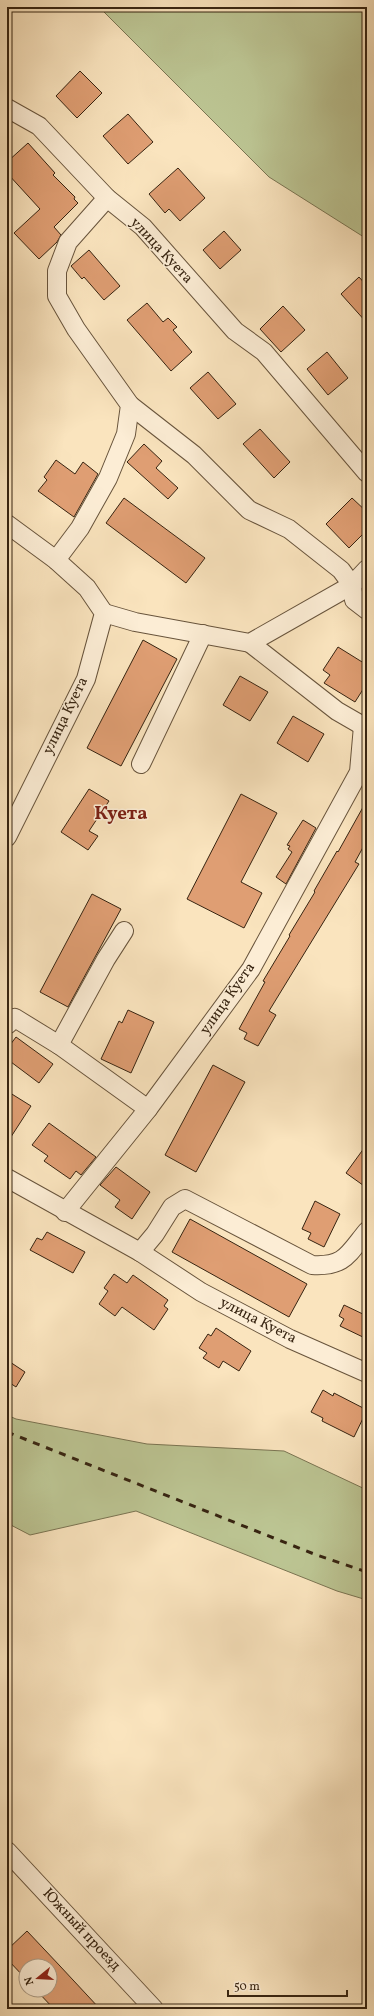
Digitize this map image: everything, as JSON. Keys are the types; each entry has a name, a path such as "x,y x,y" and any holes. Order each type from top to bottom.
{"street":[{"name":"улица Куета","path":"7,108 39,126 107,198 143,227 235,331 264,352 367,473"},
{"path":"107,198 68,242 57,271 57,296 76,329 130,405 194,455 249,510 289,529 341,570 352,585 354,600 367,610"},
{"path":"56,560 80,528 108,478 126,434 130,405"},
{"path":"7,524 56,560 86,588 104,613"},
{"path":"250,643 352,585 367,569"},
{"name":"улица Куета","path":"7,837 86,679 104,613 135,622 250,643 337,711 365,725 359,772 251,969 148,1109 64,1212"},
{"path":"141,764 204,634"},
{"path":"59,1045 106,959 124,931"},
{"path":"7,1025 15,1018 59,1045 148,1109"},
{"name":"улица Куета","path":"7,1178 64,1212 140,1252 201,1292 290,1339 367,1373"},
{"path":"140,1252 155,1234 172,1207 185,1200 312,1265 326,1266 343,1260 367,1232"},
{"name":"Южный проезд","path":"7,1851 154,2009"}],"path":[{"path":"360,7 367,14"}],"green space":[{"path":"99,7 367,7 367,239 269,177"},
{"path":"7,1415 16,1419 147,1444 284,1451 367,1490 367,1600 337,1591 136,1511 30,1535 7,1523"}],"building":[{"path":"80,71 102,93 77,118 56,96"},
{"path":"128,114 153,142 128,164 103,136"},
{"path":"28,143 55,173 53,175 75,197 74,199 78,203 54,227 61,235 57,242 39,259 14,233 40,209 7,173 7,162"},
{"path":"178,168 205,198 180,221 169,209 165,213 149,194"},
{"path":"224,231 241,250 220,269 203,250"},
{"path":"89,250 120,286 104,300 84,277 82,279 71,266"},
{"path":"359,277 367,286 367,323 341,294"},
{"path":"147,303 163,322 168,318 177,327 173,330 192,352 171,371 127,320"},
{"path":"283,306 305,330 281,352 260,329"},
{"path":"327,352 348,378 328,395 307,369"},
{"path":"208,372 236,404 218,419 190,388"},
{"path":"260,429 290,462 274,478 243,444"},
{"path":"144,444 162,461 156,468 178,488 168,499 127,462"},
{"path":"56,460 75,474 83,462 98,474 74,517 38,491 47,480 44,477"},
{"path":"124,498 205,558 186,583 106,523"},
{"path":"352,498 367,512 367,530 349,548 326,524"},
{"path":"143,640 177,659 121,766 87,748"},
{"path":"338,647 367,665 367,683 355,702 324,683 330,675 323,670"},
{"path":"240,676 268,692 250,721 223,705"},
{"path":"293,716 324,734 308,762 277,743"},
{"path":"89,789 109,801 89,831 98,836 88,850 61,832"},
{"path":"241,794 277,813 241,882 262,893 244,928 187,899"},
{"path":"367,800 367,840 355,862 359,864 269,1011 276,1015 258,1046 244,1039 247,1033 239,1029 265,982 263,981"},
{"path":"303,820 316,828 286,884 276,877 292,852 288,849 290,846 287,845"},
{"path":"92,894 121,909 68,1007 40,992"},
{"path":"128,1010 154,1022 131,1073 101,1059 119,1021 122,1023"},
{"path":"16,1037 53,1064 39,1083 7,1059 7,1049"},
{"path":"213,1065 245,1082 196,1172 165,1155"},
{"path":"7,1091 31,1106 7,1143"},
{"path":"49,1123 96,1157 81,1175 76,1171 70,1179 44,1161 48,1156 32,1145"},
{"path":"367,1144 367,1188 346,1173"},
{"path":"116,1167 150,1192 132,1219 115,1207 120,1200 100,1185"},
{"path":"315,1201 340,1214 324,1247 308,1239 311,1233 302,1229"},
{"path":"190,1219 307,1284 289,1317 172,1252"},
{"path":"47,1232 85,1252 73,1273 30,1250 37,1238 42,1240"},
{"path":"114,1274 127,1283 133,1275 168,1300 164,1306 168,1309 154,1330 122,1307 115,1316 99,1304 108,1291 104,1288"},
{"path":"344,1305 367,1316 367,1339 340,1326 344,1319 339,1316"},
{"path":"216,1328 251,1351 239,1371 223,1361 219,1368 203,1358 207,1353 199,1348 208,1334 211,1336"},
{"path":"7,1360 25,1372 16,1387 7,1381"},
{"path":"323,1390 333,1396 334,1393 367,1410 354,1437 322,1421 323,1418 311,1412"},
{"path":"27,1931 52,1958 18,1958 18,1971 7,1959 7,1950"},
{"path":"58,1964 100,2009 54,2009 44,1998 58,1998"}],"railway":[{"path":"7,1432 314,1554 367,1572"}],"district":[{"name":"Куета","path":"121,814"}]}
